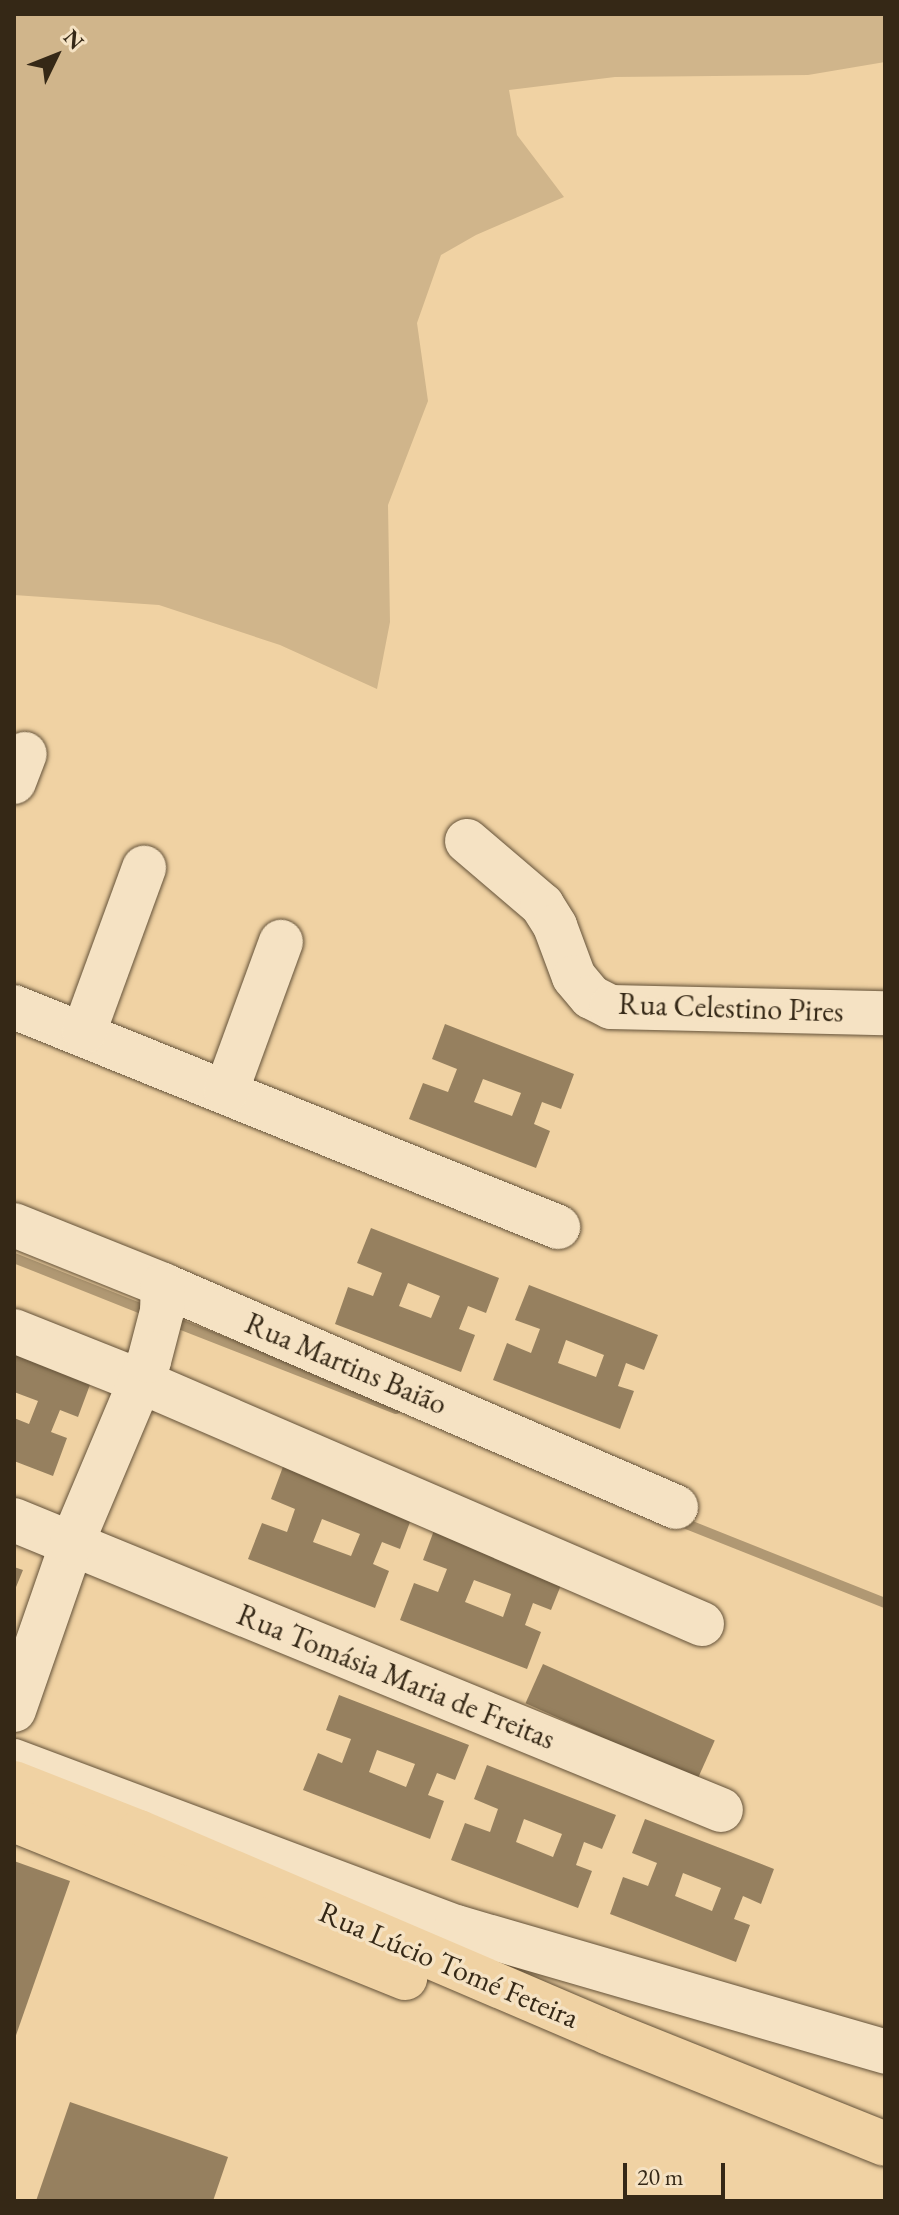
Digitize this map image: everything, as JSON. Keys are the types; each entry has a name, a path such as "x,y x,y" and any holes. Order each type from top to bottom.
{"main road":[{"name":"Rua Lúcio Tomé Feteira","path":"14,1783 139,1832 609,2033 885,2144"},
{"name":"Rua Lúcio Tomé Feteira","path":"14,1820 885,2176"}],"street":[{"name":"Rua Celestino Pires","path":"467,841 542,905 555,926 563,955 574,977 591,997 611,1007 885,1013"},
{"path":"84,1032 144,868"},
{"path":"226,1092 281,942"},
{"path":"14,1007 84,1032 558,1227"},
{"name":"Rua Martins Baião","path":"14,1225 162,1298 676,1507"},
{"path":"14,1710 72,1543 145,1371 162,1298"},
{"path":"14,1331 145,1371 702,1624"},
{"name":"Rua Tomásia Maria de Freitas","path":"14,1520 721,1810"},
{"path":"14,1761 456,1927 885,2052"}],"shaded area":[{"path":"14,14 885,14 885,62 808,75 615,77 509,90 517,135 564,197 476,235 441,255 417,323 428,401 388,505 390,622 377,689 280,645 159,605 14,595"}],"building":[{"path":"445,1024 574,1074 561,1109 542,1102 534,1124 550,1131 536,1168 409,1119 423,1083 448,1092 457,1069 432,1059","holes":["483,1079 521,1093 512,1116 474,1102"]},
{"path":"371,1228 499,1278 486,1313 468,1306 459,1329 475,1335 461,1372 335,1324 348,1287 373,1296 382,1273 357,1263","holes":["408,1283 440,1296 431,1318 399,1306"]},
{"path":"529,1285 658,1335 644,1370 626,1363 618,1386 634,1391 620,1429 493,1380 507,1343 531,1353 540,1329 515,1320","holes":["566,1340 604,1355 596,1377 558,1363"]},
{"path":"14,1352 91,1382 78,1417 60,1410 51,1432 67,1438 53,1476 14,1461 14,1418 29,1424 38,1401 14,1392"},
{"path":"284,1464 413,1514 400,1549 382,1542 373,1564 389,1571 375,1608 248,1559 262,1523 287,1532 295,1509 271,1499","holes":["322,1519 360,1534 351,1556 313,1542"]},
{"path":"436,1525 565,1575 551,1610 533,1603 525,1625 541,1632 527,1669 400,1620 414,1583 438,1592 447,1569 423,1560","holes":["474,1580 511,1594 503,1617 465,1602"]},
{"path":"14,1567 23,1570 14,1592"},
{"path":"543,1664 715,1740 697,1780 526,1703"},
{"path":"339,1695 469,1745 455,1780 437,1773 428,1795 444,1801 430,1839 303,1790 318,1753 342,1763 351,1739 326,1730","holes":["377,1750 415,1764 406,1787 369,1772"]},
{"path":"487,1765 616,1815 602,1849 584,1842 576,1865 592,1871 578,1908 451,1860 465,1823 490,1832 498,1809 474,1799","holes":["524,1819 562,1834 553,1857 516,1842"]},
{"path":"645,1819 774,1869 761,1904 743,1896 734,1919 750,1925 736,1962 610,1914 623,1877 648,1886 657,1863 632,1853","holes":["683,1873 721,1888 712,1911 675,1896"]},
{"path":"14,1861 70,1881 14,2041"},
{"path":"70,2102 228,2157 213,2201 36,2201"}],"waterway":[{"path":"14,1258 150,1312"},
{"path":"169,1320 396,1409"},
{"path":"679,1521 885,1603"}]}
